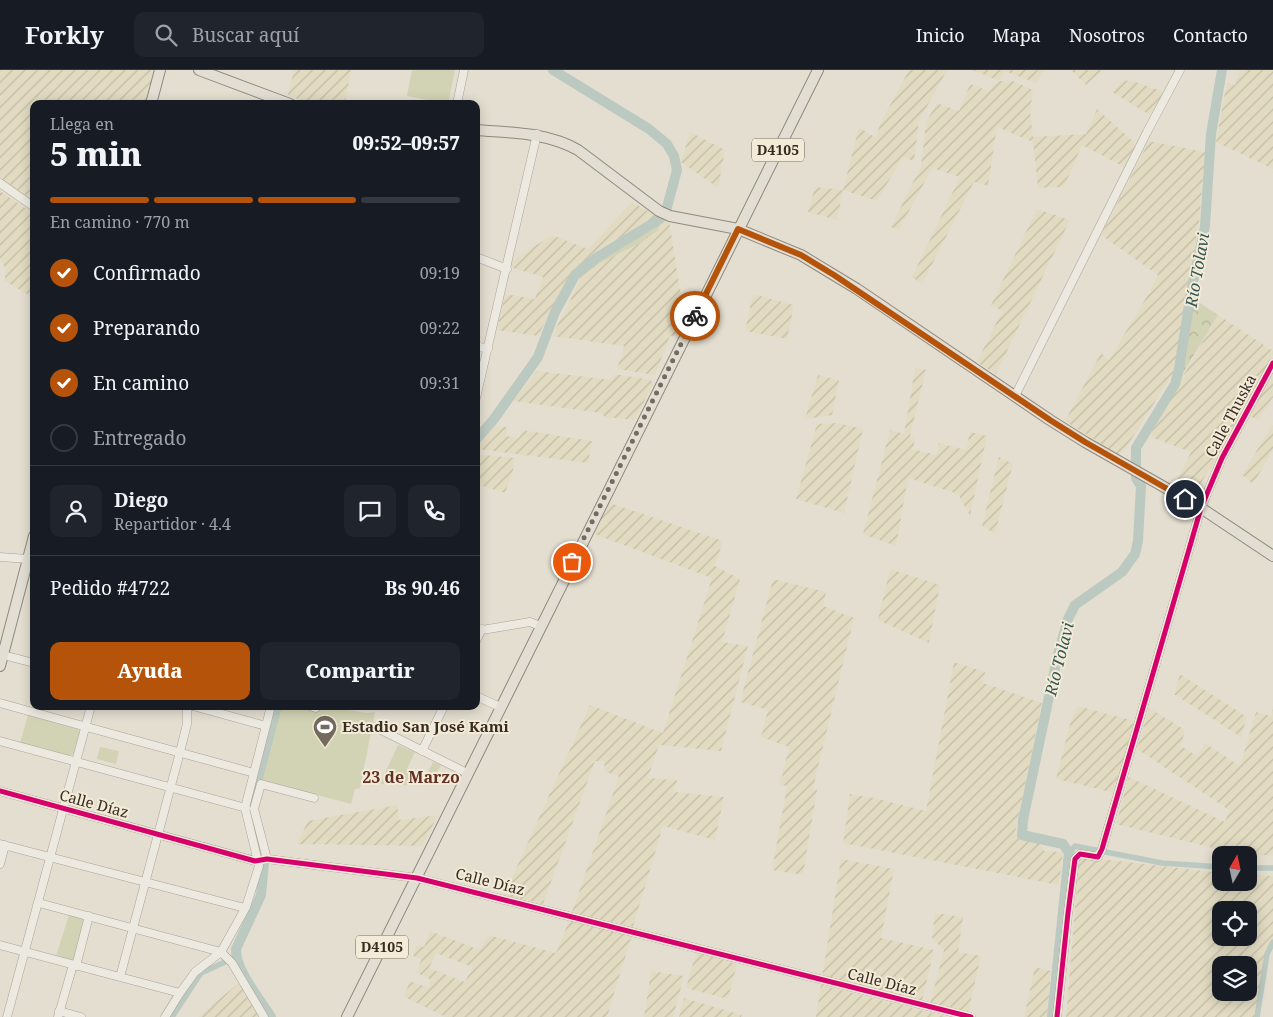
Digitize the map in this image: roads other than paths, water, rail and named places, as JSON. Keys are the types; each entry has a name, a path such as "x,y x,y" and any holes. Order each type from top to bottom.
{"main road":[{"path":"152,100 160,70"},
{"name":"D4105","path":"347,1017 818,70"},
{"path":"205,71 280,100"},
{"path":"480,130 537,134 565,143 578,150 659,211 670,216 738,229 801,255 1085,442 1201,508 1273,556"},
{"path":"0,666 29,565"}],"street":[{"path":"458,100 464,70"},
{"path":"1015,396 1180,70"},
{"path":"480,377 537,134"},
{"path":"0,182 30,204"},
{"path":"480,259 506,269"},
{"path":"480,347 488,349"},
{"name":"Calle Thuska","path":"1057,1017 1062,930 1075,859 1080,854 1098,857 1101,852 1201,508 1222,458 1273,363"},
{"path":"0,557 29,565"},
{"path":"480,630 530,622 540,626"},
{"path":"3,655 30,662"},
{"path":"480,698 500,707"},
{"path":"0,704 254,773"},
{"path":"7,1017 90,710"},
{"path":"120,977 180,752 187,710"},
{"path":"222,710 266,726"},
{"path":"263,859 246,808 270,710"},
{"path":"422,751 441,710"},
{"path":"375,727 467,773"},
{"path":"0,741 246,808"},
{"path":"165,1017 195,972 221,952 245,908 263,859 254,809 262,784 314,798"},
{"name":"Calle Díaz","path":"0,791 255,861 263,859 417,878 971,1017"},
{"path":"0,864 3,845 245,908"},
{"path":"39,903 221,952 232,963 264,1017"},
{"path":"81,1017 59,1014 89,916"},
{"path":"0,945 180,992"}],"waterway":[{"path":"553,70 649,129 667,144 674,156 677,170 666,211"},
{"name":"Río Tolavi","path":"1052,1017 1069,853 1063,844 1022,835 1023,820 1058,654 1068,619 1075,605 1122,572 1135,554 1138,541 1141,486 1136,478 1136,448 1175,384 1179,369 1191,292 1205,226 1211,134 1222,70"},
{"path":"480,435 494,419 538,357 555,312 575,275 596,258 660,219"},
{"path":"257,836 250,808 276,710"},
{"path":"1069,853 1075,846 1162,863 1212,866"},
{"path":"264,863 261,895 236,949 244,975 271,1017"},
{"path":"1258,868 1273,868"},
{"path":"1257,1017 1267,954 1273,942"},
{"path":"172,1017 201,973 225,962"}],"place":[{"name":"Estadio San José Kami","path":"325,748"}],"district":[{"name":"23 de Marzo","path":"411,777"}]}
